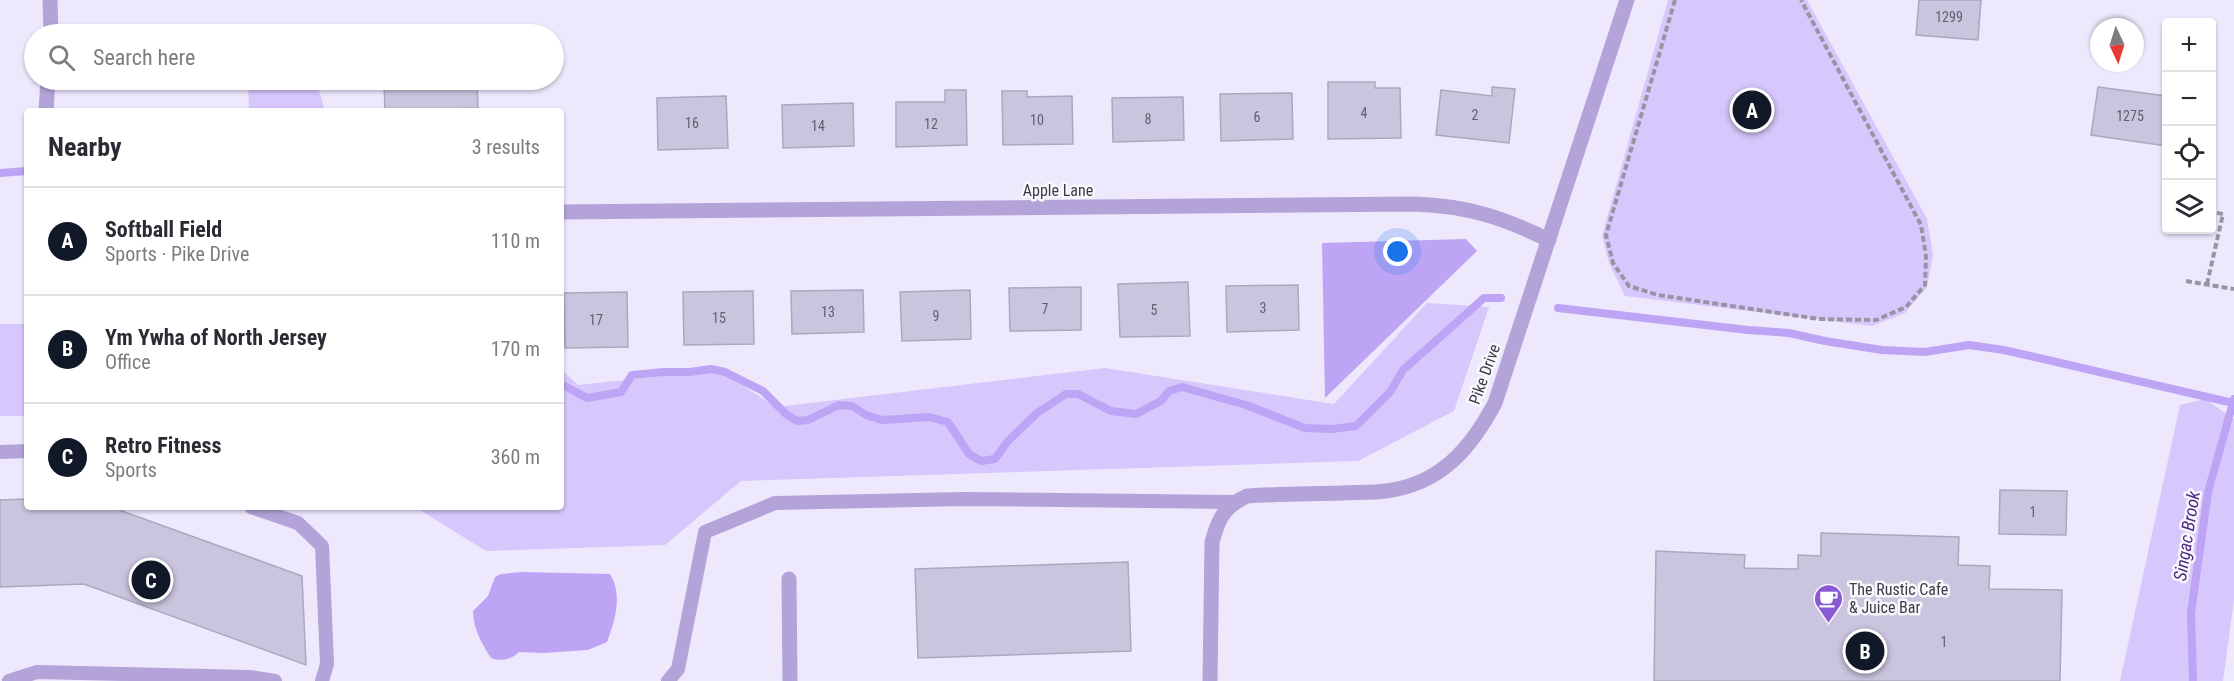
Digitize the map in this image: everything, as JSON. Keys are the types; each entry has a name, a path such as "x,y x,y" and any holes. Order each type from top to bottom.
{"street":[{"path":"50,0 51,24"},
{"name":"Pike Drive","path":"1234,502 1247,496 1394,490 1412,486 1437,474 1460,455 1480,431 1496,403 1627,0"},
{"path":"46,108 47,90"},
{"name":"Apple Lane","path":"564,212 1415,204 1441,205 1479,211 1517,224 1549,240"},
{"path":"1210,681 1212,542 1217,524 1226,509 1234,502"},
{"path":"789,579 790,681"}],"lane":[{"path":"0,452 24,451"},
{"path":"668,681 678,675 705,531 775,503 964,500 1234,502"},
{"path":"260,510 298,523 322,546 327,664 322,681"},
{"path":"9,681 37,672 250,677 275,681"}],"path":[{"path":"1675,0 1606,236 1613,263 1629,286 1658,295 1819,319 1876,320 1906,307 1924,285 1926,256 1921,225 1801,0"},
{"path":"2207,284 2223,214 2216,213"},
{"path":"2186,280 2234,289"}],"shaded area":[{"path":"1668,0 1807,0 1927,219 1933,255 1927,287 1905,313 1872,326 1625,296 1609,263 1602,236"},
{"path":"248,90 319,90 324,108 249,108"},
{"path":"1466,239 1477,251 1325,398 1322,243"},
{"path":"1427,303 1489,307 1454,411 1358,461 741,481 665,545 486,551 420,510 564,510 564,372 578,385 718,370 776,407 1105,368 1334,404"},
{"path":"0,324 24,324 24,416 0,416"},
{"path":"2205,399 2234,419 2234,600 2223,681 2120,681 2180,405"},
{"path":"522,572 610,574 617,599 615,617 607,642 588,650 519,652 506,659 491,658 476,630 473,611 488,596 495,577 501,574"}],"building":[{"path":"1919,0 1981,0 1978,40 1916,35"},
{"path":"1328,82 1375,82 1375,88 1400,88 1401,138 1328,139"},
{"path":"1492,87 1515,89 1509,143 1436,135 1441,90 1492,96"},
{"path":"2098,87 2162,95 2162,145 2091,135"},
{"path":"384,90 477,90 478,108 385,108"},
{"path":"945,90 966,90 967,145 896,147 896,102 945,102"},
{"path":"1002,91 1027,91 1027,97 1072,96 1073,144 1003,145"},
{"path":"1292,93 1293,139 1221,141 1220,94"},
{"path":"726,96 728,148 658,150 657,98"},
{"path":"1183,97 1184,140 1113,142 1112,98"},
{"path":"853,103 854,146 783,148 782,105"},
{"path":"1188,282 1190,336 1120,337 1118,284"},
{"path":"1298,285 1299,330 1227,332 1226,286"},
{"path":"1081,287 1081,330 1010,331 1009,288"},
{"path":"863,290 864,332 792,334 791,291"},
{"path":"970,290 971,339 902,341 900,292"},
{"path":"753,291 754,344 684,345 683,292"},
{"path":"627,292 628,347 565,348 564,293"},
{"path":"2000,490 2067,491 2066,535 1999,534"},
{"path":"24,499 24,510 119,510 302,576 306,665 84,584 0,587 0,500"},
{"path":"1821,533 1959,537 1958,565 1990,566 1989,589 2062,590 2060,681 1654,681 1656,551 1745,555 1744,568 1798,569 1798,555 1821,556"},
{"path":"1128,562 1131,651 918,658 915,569"}],"waterway":[{"path":"0,173 24,171"},
{"path":"564,386 587,398 621,392 632,375 711,369 725,372 763,391 787,415 797,421 808,420 839,405 852,406 866,415 882,420 929,417 948,422 969,454 981,461 995,459 1008,441 1037,413 1066,394 1078,394 1111,411 1136,414 1161,401 1169,391 1182,387 1246,405 1305,428 1332,429 1356,426 1390,392 1403,370 1484,298 1501,298"},
{"path":"1558,308 1789,333 1882,350 1925,352 1969,345 2004,350 2233,403"},
{"name":"Singac Brook","path":"2193,681 2191,613 2208,492 2234,399"}],"place":[{"name":"Softball Field","path":"1752,110"},
{"name":"Retro Fitness","path":"151,580"},
{"name":"The Rustic Cafe & Juice Bar","path":"1828,624"},
{"name":"Ym Ywha of North Jersey","path":"1865,651"}]}
